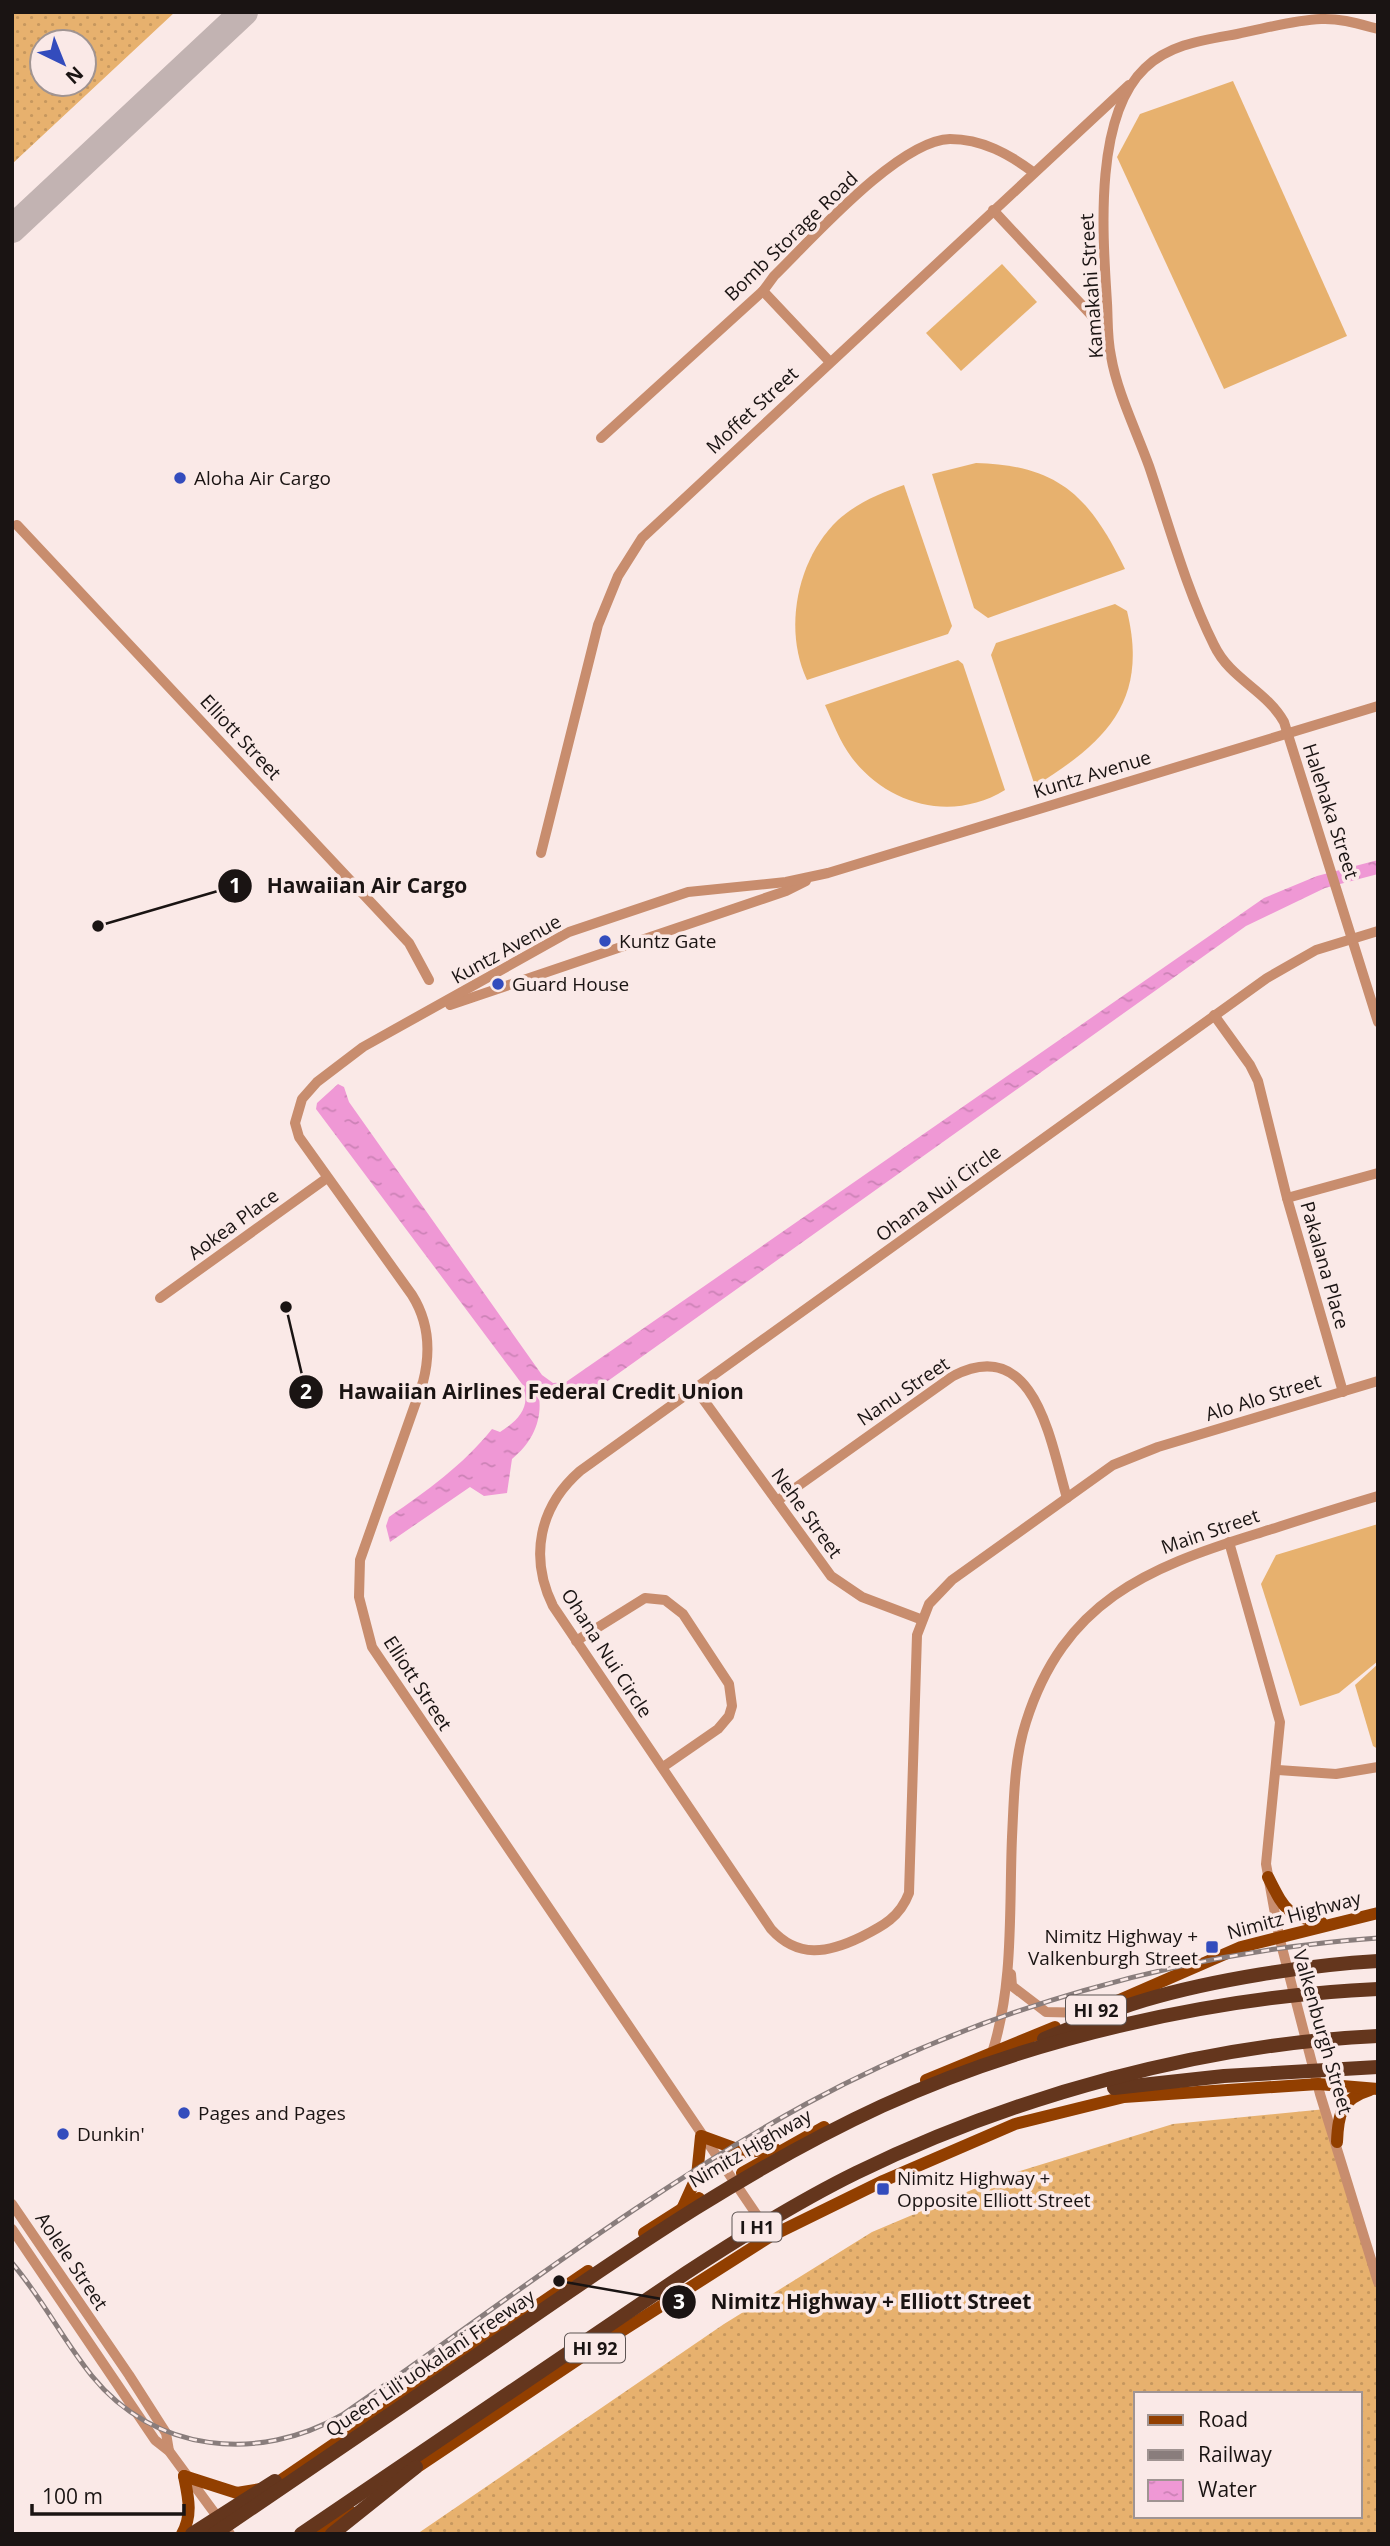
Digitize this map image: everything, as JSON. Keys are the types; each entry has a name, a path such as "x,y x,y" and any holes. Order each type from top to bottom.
{"highway":[{"path":"942,2081 1143,2001 1181,1991 1346,1963 1378,1961"},
{"name":"Queen Liliʻuokalani Freeway","path":"214,2534 671,2223 757,2171 831,2131 942,2081 1097,2031 1185,2012 1378,1989"},
{"name":"I H1","path":"301,2534 686,2273 798,2204 916,2147 1040,2099 1150,2070 1230,2054 1371,2037"},
{"path":"1040,2099 1187,2080 1378,2067"},
{"path":"192,2534 510,2332"},
{"path":"332,2534 499,2401"}],"main road":[{"path":"1268,1877 1283,1908 1297,1918 1325,1924"},
{"name":"Nimitz Highway","path":"201,2534 683,2208 782,2148 881,2099 1241,1947 1378,1913"},
{"name":"HI 92","path":"318,2534 595,2348 771,2236 883,2182 1015,2124 1124,2097 1318,2084 1376,2089"},
{"path":"1337,2142 1341,2108 1360,2094 1376,2089"},
{"path":"683,2208 697,2176 701,2136 745,2152 782,2148"},
{"path":"182,2534 188,2524 190,2504 184,2476 237,2493 270,2487"}],"street":[{"name":"Kamakahi Street","path":"1288,732 1274,704 1234,675 1214,646 1111,359 1103,202 1110,146 1132,82 1157,57 1186,44 1320,19 1378,29"},
{"name":"Moffet Street","path":"541,853 598,625 618,576 642,538 829,361 1132,82"},
{"name":"Bomb Storage Road","path":"601,438 763,290 774,276 878,175 919,147 948,139 979,143 1007,153 1034,172"},
{"path":"993,210 1108,333"},
{"path":"763,290 829,361"},
{"name":"Elliott Street","path":"17,525 409,943 429,981"},
{"name":"Kuntz Avenue","path":"439,1007 481,996 774,896 816,876 1378,706"},
{"name":"Halehaka Street","path":"1288,732 1378,1022"},
{"name":"Kuntz Avenue","path":"439,1007 569,932 688,892 816,876"},
{"name":"Ohana Nui Circle","path":"1158,1447 1113,1465 952,1580 929,1604 920,1619 915,1650 911,1885 902,1908 883,1926 828,1951 800,1949 784,1941 771,1929 553,1606 542,1578 541,1534 551,1505 580,1471 1214,1015 1292,962 1352,937 1378,931"},
{"name":"Elliott Street","path":"439,1007 381,1035 317,1082 302,1098 295,1114 296,1131 412,1295 422,1314 427,1334 428,1358 423,1382 360,1560 359,1597 368,1636 379,1658 730,2180 771,2236"},
{"path":"1214,1015 1250,1065 1258,1081 1287,1198"},
{"name":"Pakalana Place","path":"1343,1392 1287,1198 1378,1173"},
{"name":"Aokea Place","path":"160,1298 327,1178"},
{"name":"Nanu Street","path":"777,1501 953,1376 970,1369 987,1367 1013,1374 1032,1392 1040,1408 1067,1497"},
{"name":"Alo Alo Street","path":"1158,1447 1378,1381"},
{"name":"Nehe Street","path":"695,1388 823,1567 840,1585 862,1597 920,1619"},
{"name":"Main Street","path":"992,2053 1001,2025 1009,1956 1017,1761 1026,1723 1040,1686 1059,1652 1089,1616 1113,1595 1146,1573 1182,1557 1378,1496"},
{"name":"Valkenburgh Street","path":"1229,1542 1275,1695 1280,1722 1278,1770 1269,1824 1268,1877 1279,1936 1318,2084 1378,2281"},
{"path":"576,1641 645,1598 665,1600 683,1614 732,1690 733,1706 723,1725 663,1767"},
{"path":"1278,1770 1336,1774 1378,1767"},
{"name":"Main Street","path":"1009,1956 1012,1986 1023,1997 1046,2012 1089,2013"},
{"name":"Aolele Street","path":"12,2204 166,2433 169,2451"},
{"name":"Aolele Street","path":"12,2229 155,2440 169,2451 184,2476 230,2534"},
{"name":"Aolele Street","path":"92,2345 103,2338"}],"shaded area":[{"path":"12,12 175,12 98,84 98,28 28,28 28,98 83,98 12,164"},
{"path":"1233,81 1347,336 1224,389 1117,157 1140,114"},
{"path":"1002,264 1037,302 961,371 926,333"},
{"path":"976,463 1029,470 1050,478 1068,490 1099,522 1125,569 988,618 974,608 932,474"},
{"path":"904,485 952,626 948,634 807,680 796,639 795,617 798,596 812,554 838,520 853,508"},
{"path":"1115,604 1127,611 1132,643 1132,670 1126,694 1116,716 1101,735 1060,770 1035,786 991,655 996,643"},
{"path":"958,660 963,664 1005,790 985,800 943,807 903,798 884,788 852,758 825,705"},
{"path":"1378,1524 1378,1661 1339,1693 1300,1706 1261,1584 1276,1555"},
{"path":"1378,1664 1378,1749 1373,1746 1355,1685"},
{"path":"1326,2109 1378,2282 1378,2534 417,2534 724,2324 872,2232 1007,2175 1173,2124"}],"water":[{"path":"1378,860 1378,874 1325,888 1246,926 591,1393 565,1398 538,1391 538,1420 526,1445 512,1459 507,1493 484,1496 470,1487 390,1542 386,1526 389,1517 457,1466 492,1429 500,1432 513,1423 522,1412 525,1392 522,1384 316,1109 317,1103 338,1084 344,1087 349,1102 542,1375 553,1383 566,1382 1264,898 1317,876"}],"taxiway":[{"path":"12,229 244,12"}],"railway":[{"path":"12,2263 92,2376 117,2402 146,2421 176,2435 209,2442 243,2444 277,2440 310,2430 342,2415 570,2253 686,2176 806,2104 873,2070 1012,2013 1083,1991 1230,1956 1378,1938"}],"place":[{"name":"Aloha Air Cargo","path":"180,478"},
{"name":"Hawaiian Air Cargo","path":"98,926"},
{"name":"Kuntz Gate","path":"605,941"},
{"name":"Guard House","path":"498,984"},
{"name":"Hawaiian Airlines Federal Credit Union","path":"286,1307"},
{"name":"Nimitz Highway + Valkenburgh Street","path":"1212,1947"},
{"name":"Pages and Pages","path":"184,2113"},
{"name":"Dunkin'","path":"63,2134"},
{"name":"Nimitz Highway + Opposite Elliott Street","path":"883,2189"},
{"name":"Nimitz Highway + Elliott Street","path":"559,2281"}]}
